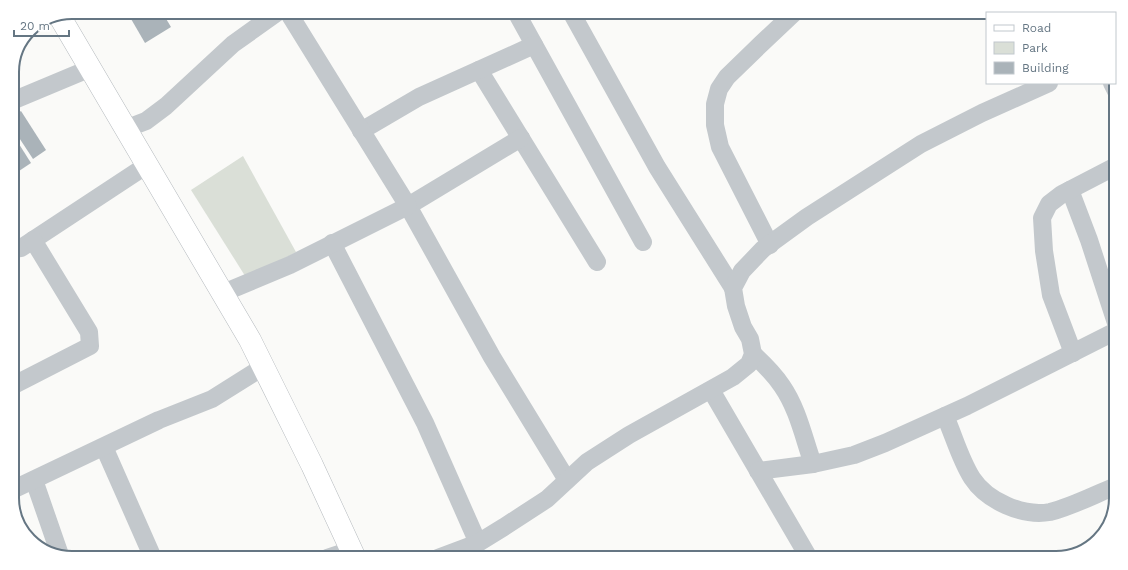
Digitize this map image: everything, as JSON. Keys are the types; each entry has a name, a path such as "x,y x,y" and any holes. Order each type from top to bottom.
{"main road":[{"path":"62,20 223,293 263,367 312,465 352,551"}],"street":[{"path":"125,129 146,121 166,106 233,44 268,19"},
{"path":"292,19 408,206 492,357 567,480"},
{"path":"520,19 643,242"},
{"path":"457,551 478,543 547,499 587,462 629,435 732,377 749,364 753,354 750,339 743,327 736,306 733,288 657,168 575,19"},
{"path":"770,244 720,147 715,125 715,104 719,88 727,77 760,44 788,19"},
{"path":"361,130 419,97 534,46"},
{"path":"19,99 91,68"},
{"path":"479,70 597,262"},
{"path":"733,288 742,271 763,249 807,216 921,144 982,113 1046,84"},
{"path":"223,293 290,265 408,206 521,138"},
{"path":"19,248 147,165"},
{"path":"1073,353 1051,295 1044,251 1042,218 1049,204 1070,190 1109,170"},
{"path":"1070,190 1089,240 1109,301"},
{"path":"19,382 90,346 89,332 33,240"},
{"path":"332,243 425,423 478,543"},
{"path":"758,471 813,464 860,452 885,443 945,416 1109,335"},
{"path":"753,354 782,386 790,399 813,464"},
{"path":"19,487 160,420 212,399 263,367"},
{"path":"711,390 805,551"},
{"path":"945,416 973,478 984,490 1000,502 1018,510 1035,513 1050,512 1109,489"},
{"path":"104,447 150,551"},
{"path":"34,480 58,549"}],"green space":[{"path":"243,156 296,252 247,279 191,190"}],"building":[{"path":"131,19 166,19 171,27 145,43"},
{"path":"21,111 46,150 33,159 19,138 19,112"},
{"path":"19,144 31,163 19,171"}]}
